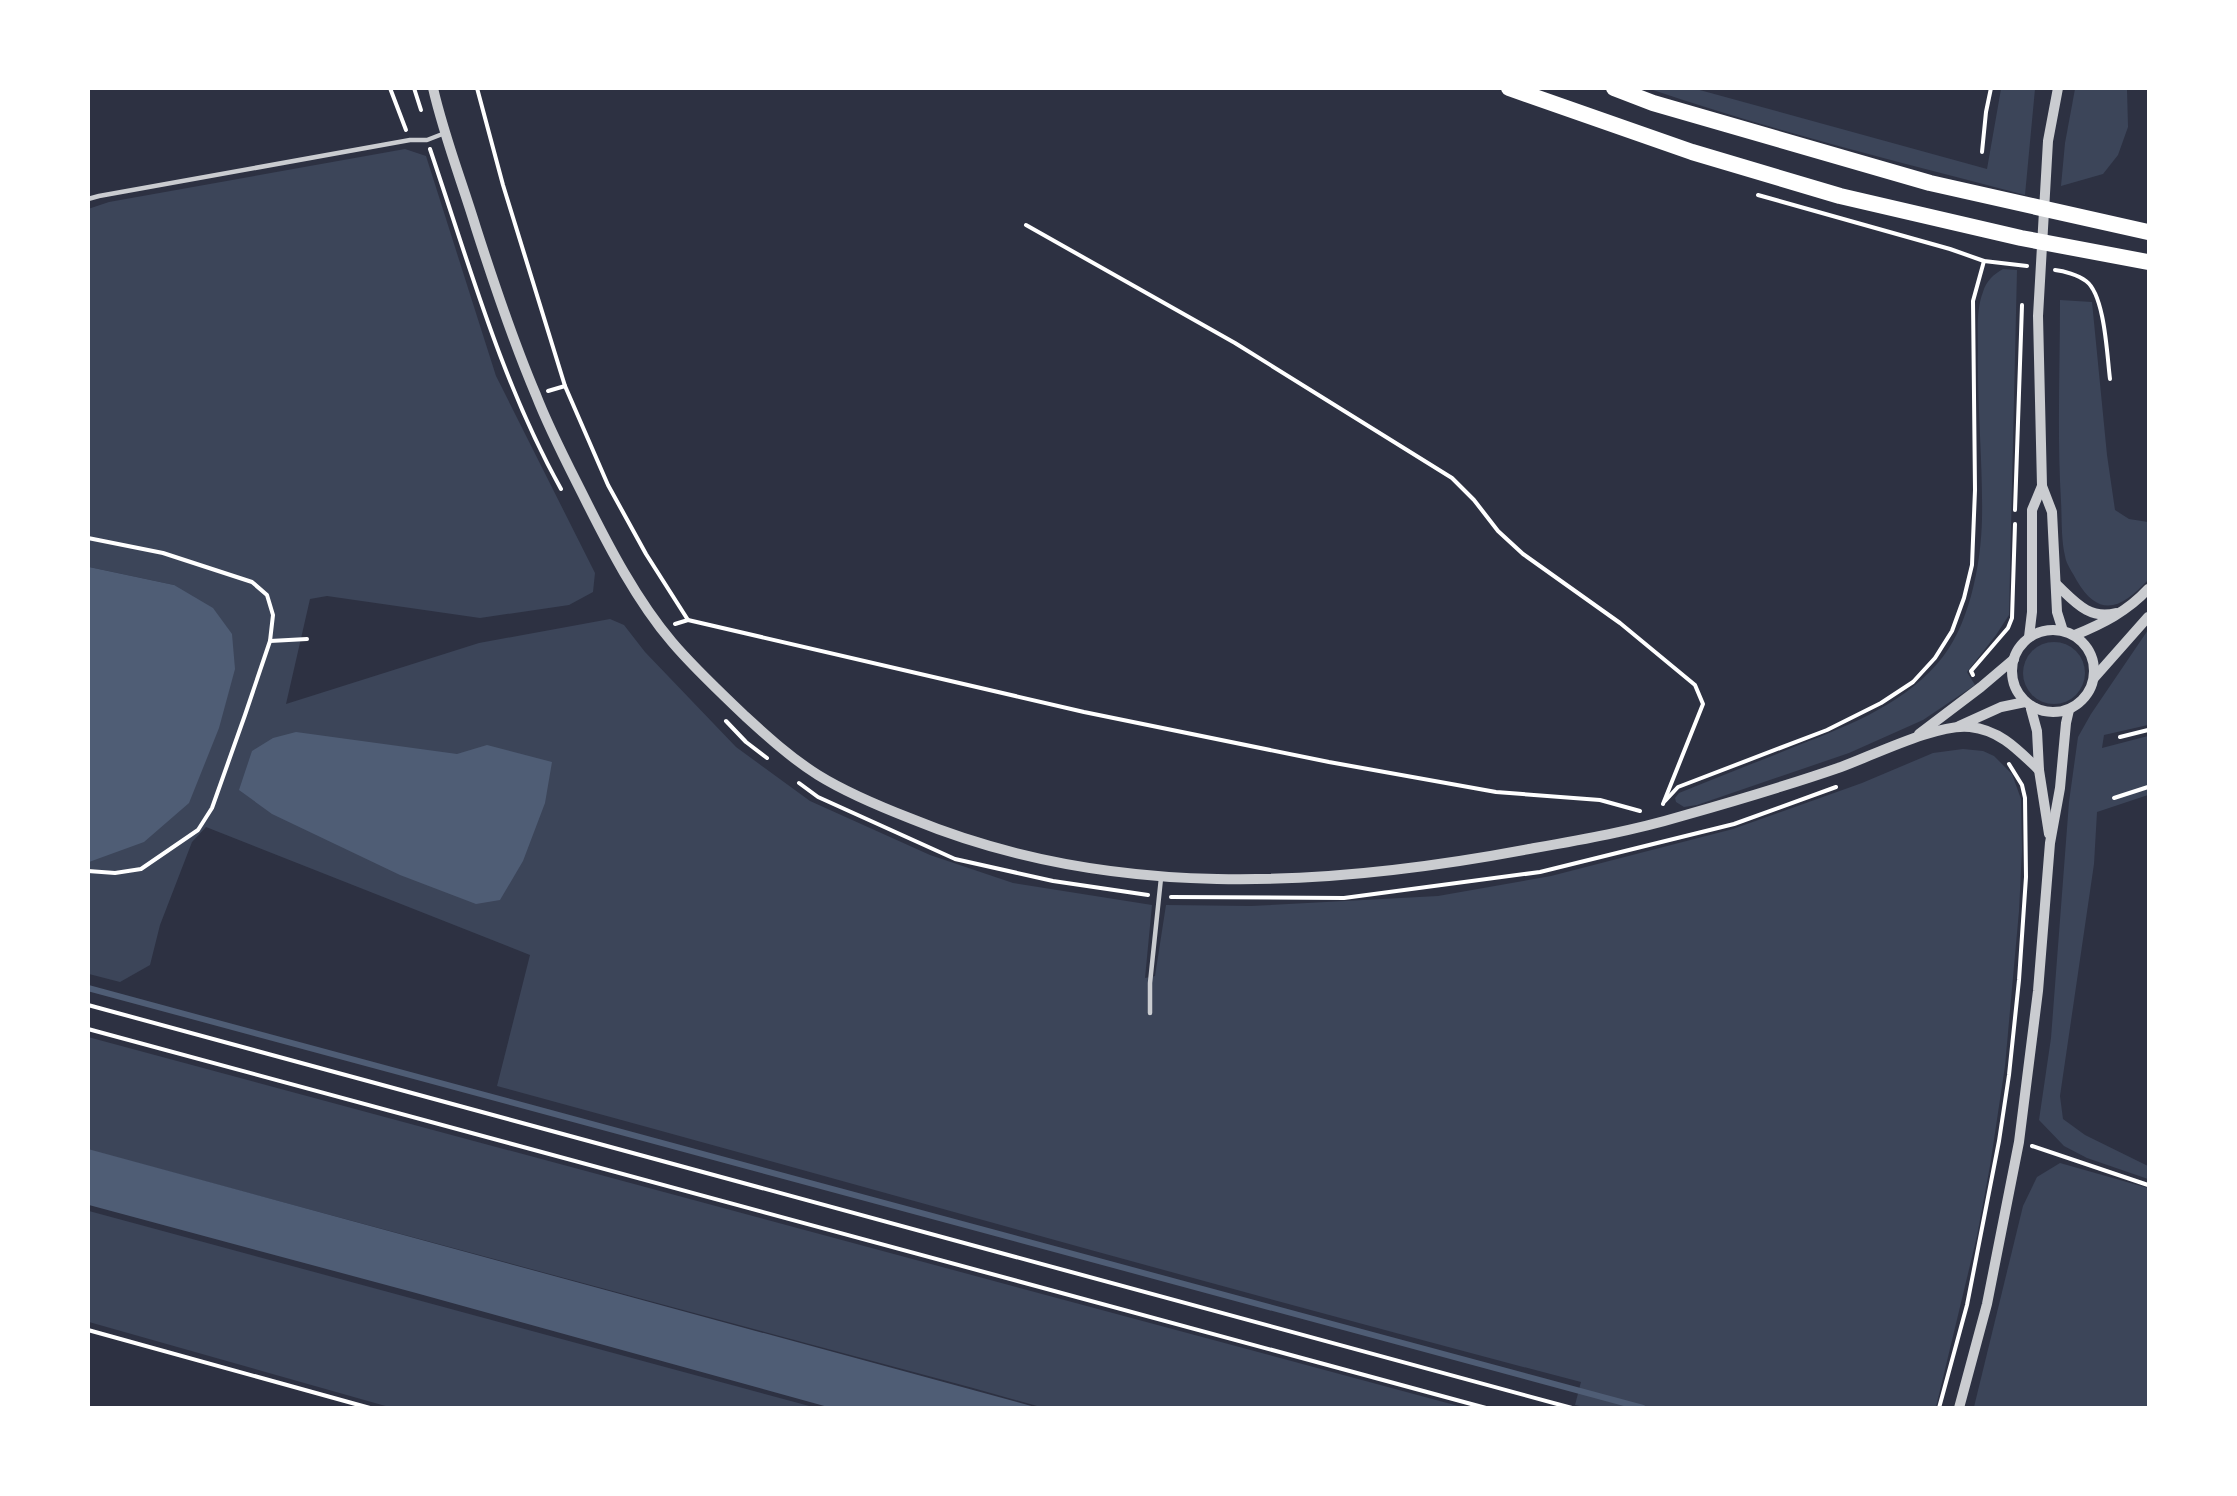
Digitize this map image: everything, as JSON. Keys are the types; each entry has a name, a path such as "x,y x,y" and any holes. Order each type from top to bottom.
{"highway":[{"path":"1509,88 1692,152 1840,196 2021,238 2148,262"},
{"path":"1614,88 1686,113 1930,183 2148,232"}],"street":[{"path":"433,88 493,279 544,415 602,533 662,628 724,696 772,741 819,776 882,807 997,850 1053,862 1161,878 1257,880 1395,871 1476,860 1665,816 1837,768 1911,739 1959,726 2001,707 2030,705 2046,712 2069,710 2086,697 2094,678 2148,617"},
{"path":"2058,88 2049,141 2038,316 2042,486 2052,512 2057,612 2063,631"},
{"path":"2029,637 2032,612 2032,510 2042,486"},
{"path":"2057,585 2092,614 2101,616 2122,612"},
{"path":"2075,636 2122,612 2148,589"},
{"path":"2050,843 2039,770 2037,731 2030,705 2013,682 2014,659 2022,643 2029,637 2051,630 2063,631 2084,643 2091,654 2094,678"},
{"path":"1911,739 1982,687 2014,659"},
{"path":"1959,1407 1987,1304 2019,1142 2038,991 2050,843 2060,788 2069,710"},
{"path":"1959,726 1973,726 1994,732 2008,741 2039,770"}],"lane":[{"path":"88,199 410,140 427,140 446,133"},
{"path":"1150,1013 1150,983 1161,878"}],"path":[{"path":"390,88 410,140"},
{"path":"414,88 424,117 427,140 495,342 522,409 566,497"},
{"path":"477,88 503,185 565,386 608,485 646,554 688,620"},
{"path":"1982,152 1986,112 1992,88"},
{"path":"1758,195 1950,249 1984,261 2029,266"},
{"path":"662,628 688,620 1084,712 1329,762 1496,792 1600,800 1665,816 1663,804 1703,704 1695,685 1620,623 1523,555 1498,531 1474,500 1452,478 1235,343 1026,225"},
{"path":"1663,804 1678,787 1827,730 1881,703 1913,682 1935,658 1952,631 1965,597 1972,565 1975,490 1973,301 1984,261"},
{"path":"2051,269 2062,270 2087,281 2098,299 2110,379"},
{"path":"2015,512 2021,312"},
{"path":"1982,687 1971,671 2008,628 2012,618 2015,524"},
{"path":"88,538 163,553 252,582 267,595 273,615 270,641 212,808 198,830 141,869 115,873 88,871"},
{"path":"270,641 307,639"},
{"path":"724,719 746,742 773,763"},
{"path":"2120,737 2148,730"},
{"path":"1939,1407 1967,1305 1987,1204 2009,1075 2018,990 2026,878 2025,798 2022,785 2005,758"},
{"path":"791,776 818,797 955,859 1053,881 1159,897 1344,898 1540,872 1734,824 1843,784"},
{"path":"2114,798 2148,787"},
{"path":"88,1005 1572,1407"},
{"path":"88,1029 1486,1407"},
{"path":"2019,1142 2148,1185"},
{"path":"88,1330 370,1407"}],"shaded area":[{"path":"1650,89 1696,89 1987,169 2001,89 2035,89 2025,195 1789,132"},
{"path":"2075,89 2127,89 2128,127 2118,155 2103,174 2061,186 2065,143"},
{"path":"405,149 426,156 496,376 595,573 593,592 569,605 480,618 327,596 310,599 286,704 479,643 610,619 624,625 645,652 736,747 810,801 930,855 1013,883 1152,905 1145,978 1155,976 1166,905 1251,906 1438,896 1551,876 1733,829 1862,783 1933,753 1963,749 1983,751 1994,756 2012,774 2021,799 2022,850 2019,911 2005,1066 1990,1166 1977,1236 1936,1407 1585,1407 1575,1405 1581,1382 1310,1310 497,1086 530,955 206,827 192,842 160,925 150,965 120,982 89,974 89,862 174,585 89,567 88,209 109,202"},
{"path":"2003,269 2017,270 2009,615 1967,672 1975,685 1923,720 1849,753 1697,805 1684,807 1676,802 1675,798 1679,793 1829,733 1887,705 1922,679 1948,650 1965,615 1971,596 1981,537 1979,306 1986,284"},
{"path":"2060,300 2092,302 2107,455 2115,510 2129,519 2148,522 2148,580 2130,597 2112,605 2103,605 2094,601 2086,593 2068,565 2064,549 2059,451"},
{"path":"89,567 174,585 213,608 232,634 235,669 219,728 189,803 144,842 89,862"},
{"path":"2148,630 2148,725 2104,735 2102,748 2148,736 2148,795 2097,812 2094,864 2060,1096 2063,1119 2085,1135 2148,1166 2148,1179 2087,1158 2064,1146 2039,1120 2051,1038 2069,802 2078,737"},
{"path":"2054,642 2076,651 2085,673 2076,695 2054,704 2032,695 2023,673 2032,651"},
{"path":"296,732 457,754 487,745 552,762 545,803 523,861 500,900 476,904 400,875 272,814 239,790 252,751 273,738"},
{"path":"88,1037 1462,1407 1044,1408 89,1150"},
{"path":"88,1149 1035,1407 828,1407 89,1205"},
{"path":"2060,1163 2148,1188 2148,1407 1974,1407 2023,1206 2037,1177"},
{"path":"88,1211 813,1407 389,1407 89,1322"}],"waterway":[{"path":"88,988 1643,1408"}]}
